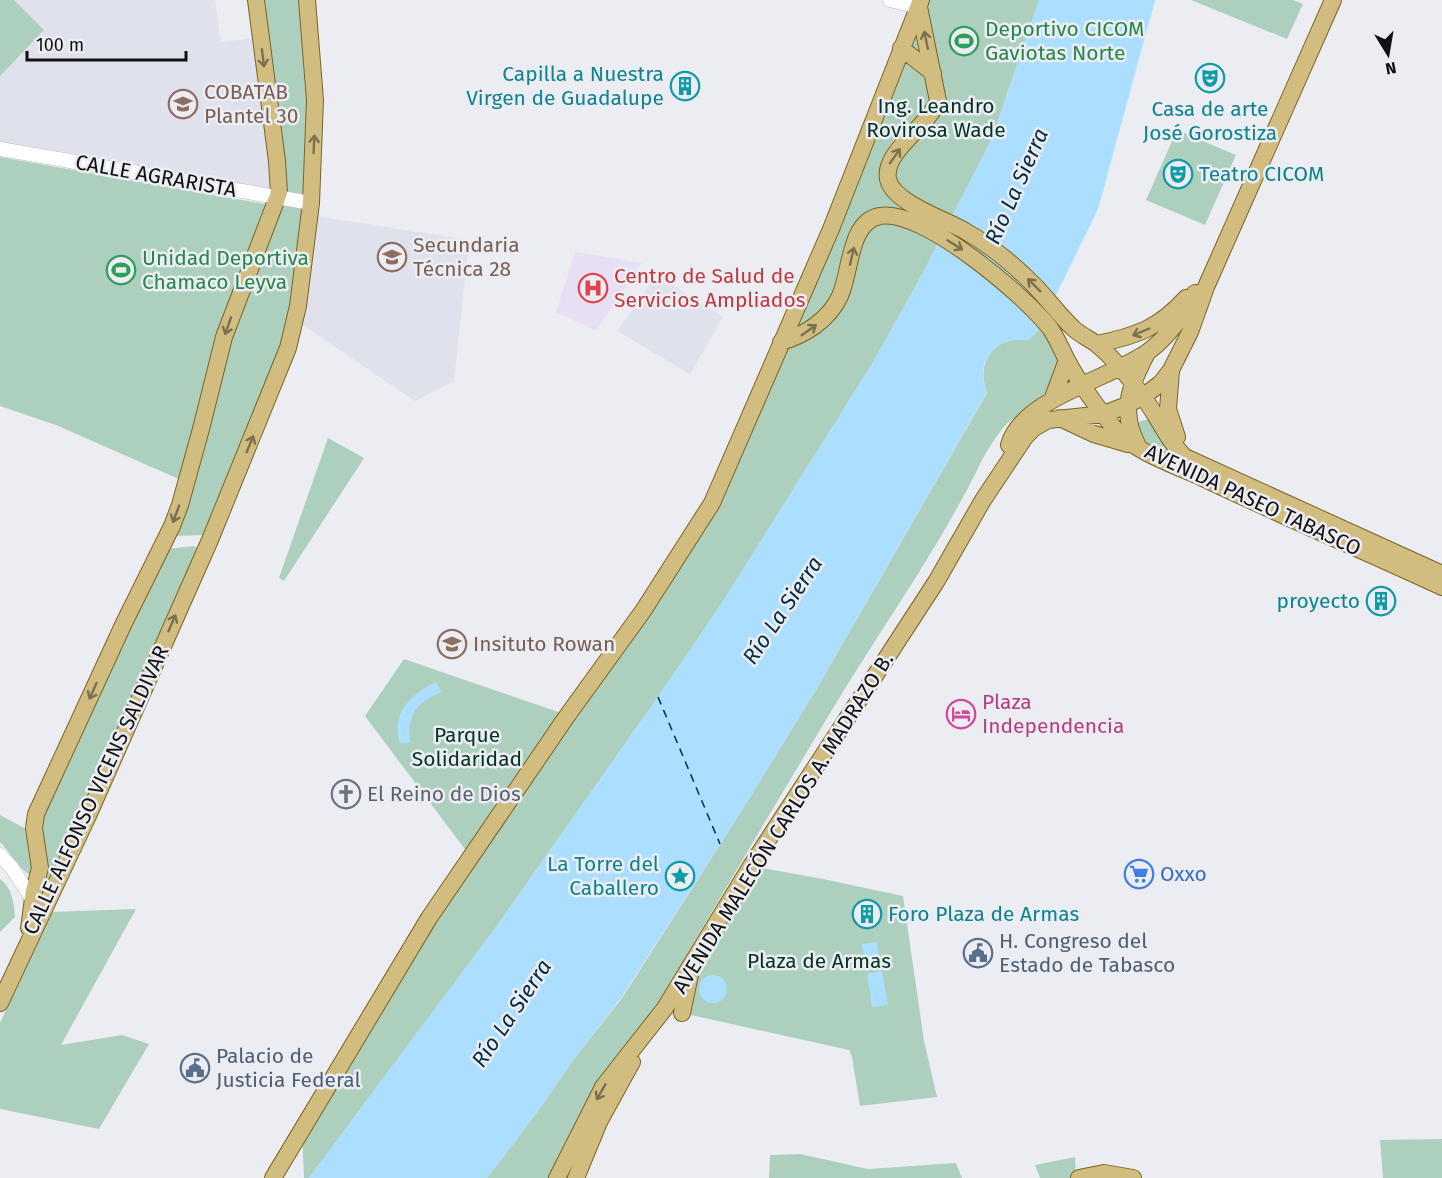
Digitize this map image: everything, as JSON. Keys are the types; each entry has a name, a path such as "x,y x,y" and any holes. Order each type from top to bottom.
{"main road":[{"name":"CALLE ALFONSO VICENS SALDIVAR","path":"38,906 40,868 34,828 36,814 180,505 224,337 278,197 279,180 256,0"},
{"name":"CALLE ALFONSO VICENS SALDIVAR","path":"0,1003 26,944 38,906 87,818 210,540 283,363 298,306 311,202 315,100 307,0"},
{"path":"1138,448 1129,429 1127,405 1132,383 1147,353 1179,322 1196,291 1322,0"},
{"path":"1185,457 1171,423 1168,409 1171,370 1190,332 1206,287 1333,0"},
{"path":"273,1178 435,909 567,716 643,611 700,522 725,474 831,229 920,3"},
{"name":"AVENIDA PASEO TABASCO","path":"920,3 938,101 931,115 894,154 888,171 888,180 896,193 966,231 1033,284 1073,328 1097,344 1144,396 1173,446 1185,457 1442,574"},
{"path":"901,48 933,73"},
{"name":"AVENIDA PASEO TABASCO","path":"831,310 840,298 856,237 862,226 867,221 881,216 903,219 941,237 975,259 1025,302 1049,327 1067,360 1104,414 1118,432 1138,448 1442,587"},
{"path":"1097,344 1134,335 1163,320 1192,290 1209,261"},
{"path":"781,342 809,331 831,310 802,297"},
{"name":"AVENIDA MALECÓN CARLOS A. MADRAZO B.","path":"1006,464 1010,443 1026,418 1052,400 1147,353"},
{"path":"1052,400 1067,360"},
{"name":"AVENIDA MALECÓN CARLOS A. MADRAZO B.","path":"557,1178 603,1088 650,1029 692,965 751,866 936,582 983,500 1024,437 1048,420 1104,414 1127,405 1161,383 1171,370"},
{"path":"1059,418 1094,434 1138,448"},
{"path":"682,1013 692,965"},
{"path":"576,1178 599,1122 650,1029"},
{"path":"1079,1178 1111,1173 1133,1178"}],"street":[{"path":"890,0 920,3"},
{"name":"CALLE AGRARISTA","path":"0,149 311,202"},
{"path":"0,855 12,868 38,906"}],"shaded area":[{"path":"14,0 215,0 221,42 255,38 276,190 0,141 0,76 44,30"},
{"path":"316,216 469,240 454,381 415,401 301,324"},
{"path":"575,252 642,263 596,331 556,312"},
{"path":"657,275 723,317 690,374 617,331"}],"green space":[{"path":"0,0 14,0 44,30 0,76"},
{"path":"260,0 302,0 310,119 307,197 284,192"},
{"name":"Ing. Leandro Rovirosa Wade","path":"921,0 1039,0 991,141 916,286 872,364 722,603 658,697 496,927 309,1178 304,1178 302,1128 470,856 365,716 404,659 567,715 712,503"},
{"path":"1191,0 1293,0 1303,4 1287,39"},
{"path":"1177,130 1236,155 1205,225 1146,200"},
{"name":"Unidad Deportiva Chamaco Leyva","path":"0,157 265,204 218,335 181,480 56,425 0,406"},
{"path":"282,203 306,207 286,336 207,535 172,536 224,357"},
{"path":"1040,328 1054,350 1057,361 1056,380 1051,389 1031,408 1012,419 990,446 949,523 802,759 557,1178 487,1178 574,1059 622,998 816,690 987,393 984,371 991,353 1006,342 1029,340"},
{"path":"1150,419 1188,466 1141,445 1135,425"},
{"path":"328,438 364,458 284,581 279,578"},
{"path":"194,546 201,549 43,902 37,890 46,863 39,822 167,549"},
{"path":"0,815 26,829 33,876 19,866 0,842"},
{"name":"Plaza de Armas","path":"751,866 903,896 924,1041 937,1097 860,1106 849,1050 682,1013 692,965"},
{"path":"0,879 10,891 15,917 0,932"},
{"path":"136,909 61,1045 122,1035 149,1044 99,1129 0,1109 0,1023 51,912"},
{"path":"1442,1139 1442,1178 1383,1178 1380,1140"},
{"path":"800,1154 868,1169 956,1163 962,1178 769,1178 770,1155"},
{"path":"1075,1157 1076,1178 1040,1178 1035,1165"}],"water":[{"name":"Río La Sierra","path":"1039,0 1155,0 1098,209 1040,328 1029,340 1006,342 990,352 983,370 987,392 816,690 744,807 621,998 487,1178 309,1178 496,927 658,697 722,603 872,364 916,286 991,141"},
{"path":"436,682 442,692 426,700 415,711 410,725 410,743 400,743 398,722 405,705 419,692"},
{"path":"877,942 881,966 866,969 862,944"},
{"path":"882,971 888,1005 872,1007 867,974"},
{"path":"713,975 723,979 727,989 723,999 713,1003 703,999 699,989 703,979"}],"ferry route":[{"path":"658,697 720,844"}],"place":[{"name":"Deportivo CICOM Gaviotas Norte","path":"964,41"},
{"name":"Casa de arte José Gorostiza","path":"1210,78"},
{"name":"Capilla a Nuestra Virgen de Guadalupe","path":"685,86"},
{"name":"COBATAB Plantel 30","path":"183,104"},
{"name":"Teatro CICOM","path":"1178,174"},
{"name":"Secundaria Técnica 28","path":"392,257"},
{"name":"Unidad Deportiva Chamaco Leyva","path":"121,270"},
{"name":"Centro de Salud de Servicios Ampliados","path":"593,288"},
{"name":"proyecto","path":"1381,601"},
{"name":"Insituto Rowan","path":"452,644"},
{"name":"Plaza Independencia","path":"961,714"},
{"name":"El Reino de Dios","path":"346,794"},
{"name":"Oxxo","path":"1139,874"},
{"name":"La Torre del Caballero","path":"680,876"},
{"name":"Foro Plaza de Armas","path":"867,914"},
{"name":"H. Congreso del Estado de Tabasco","path":"978,953"},
{"name":"Palacio de Justicia Federal","path":"195,1068"}],"park label":[{"name":"Parque Solidaridad","path":"467,747"}]}
